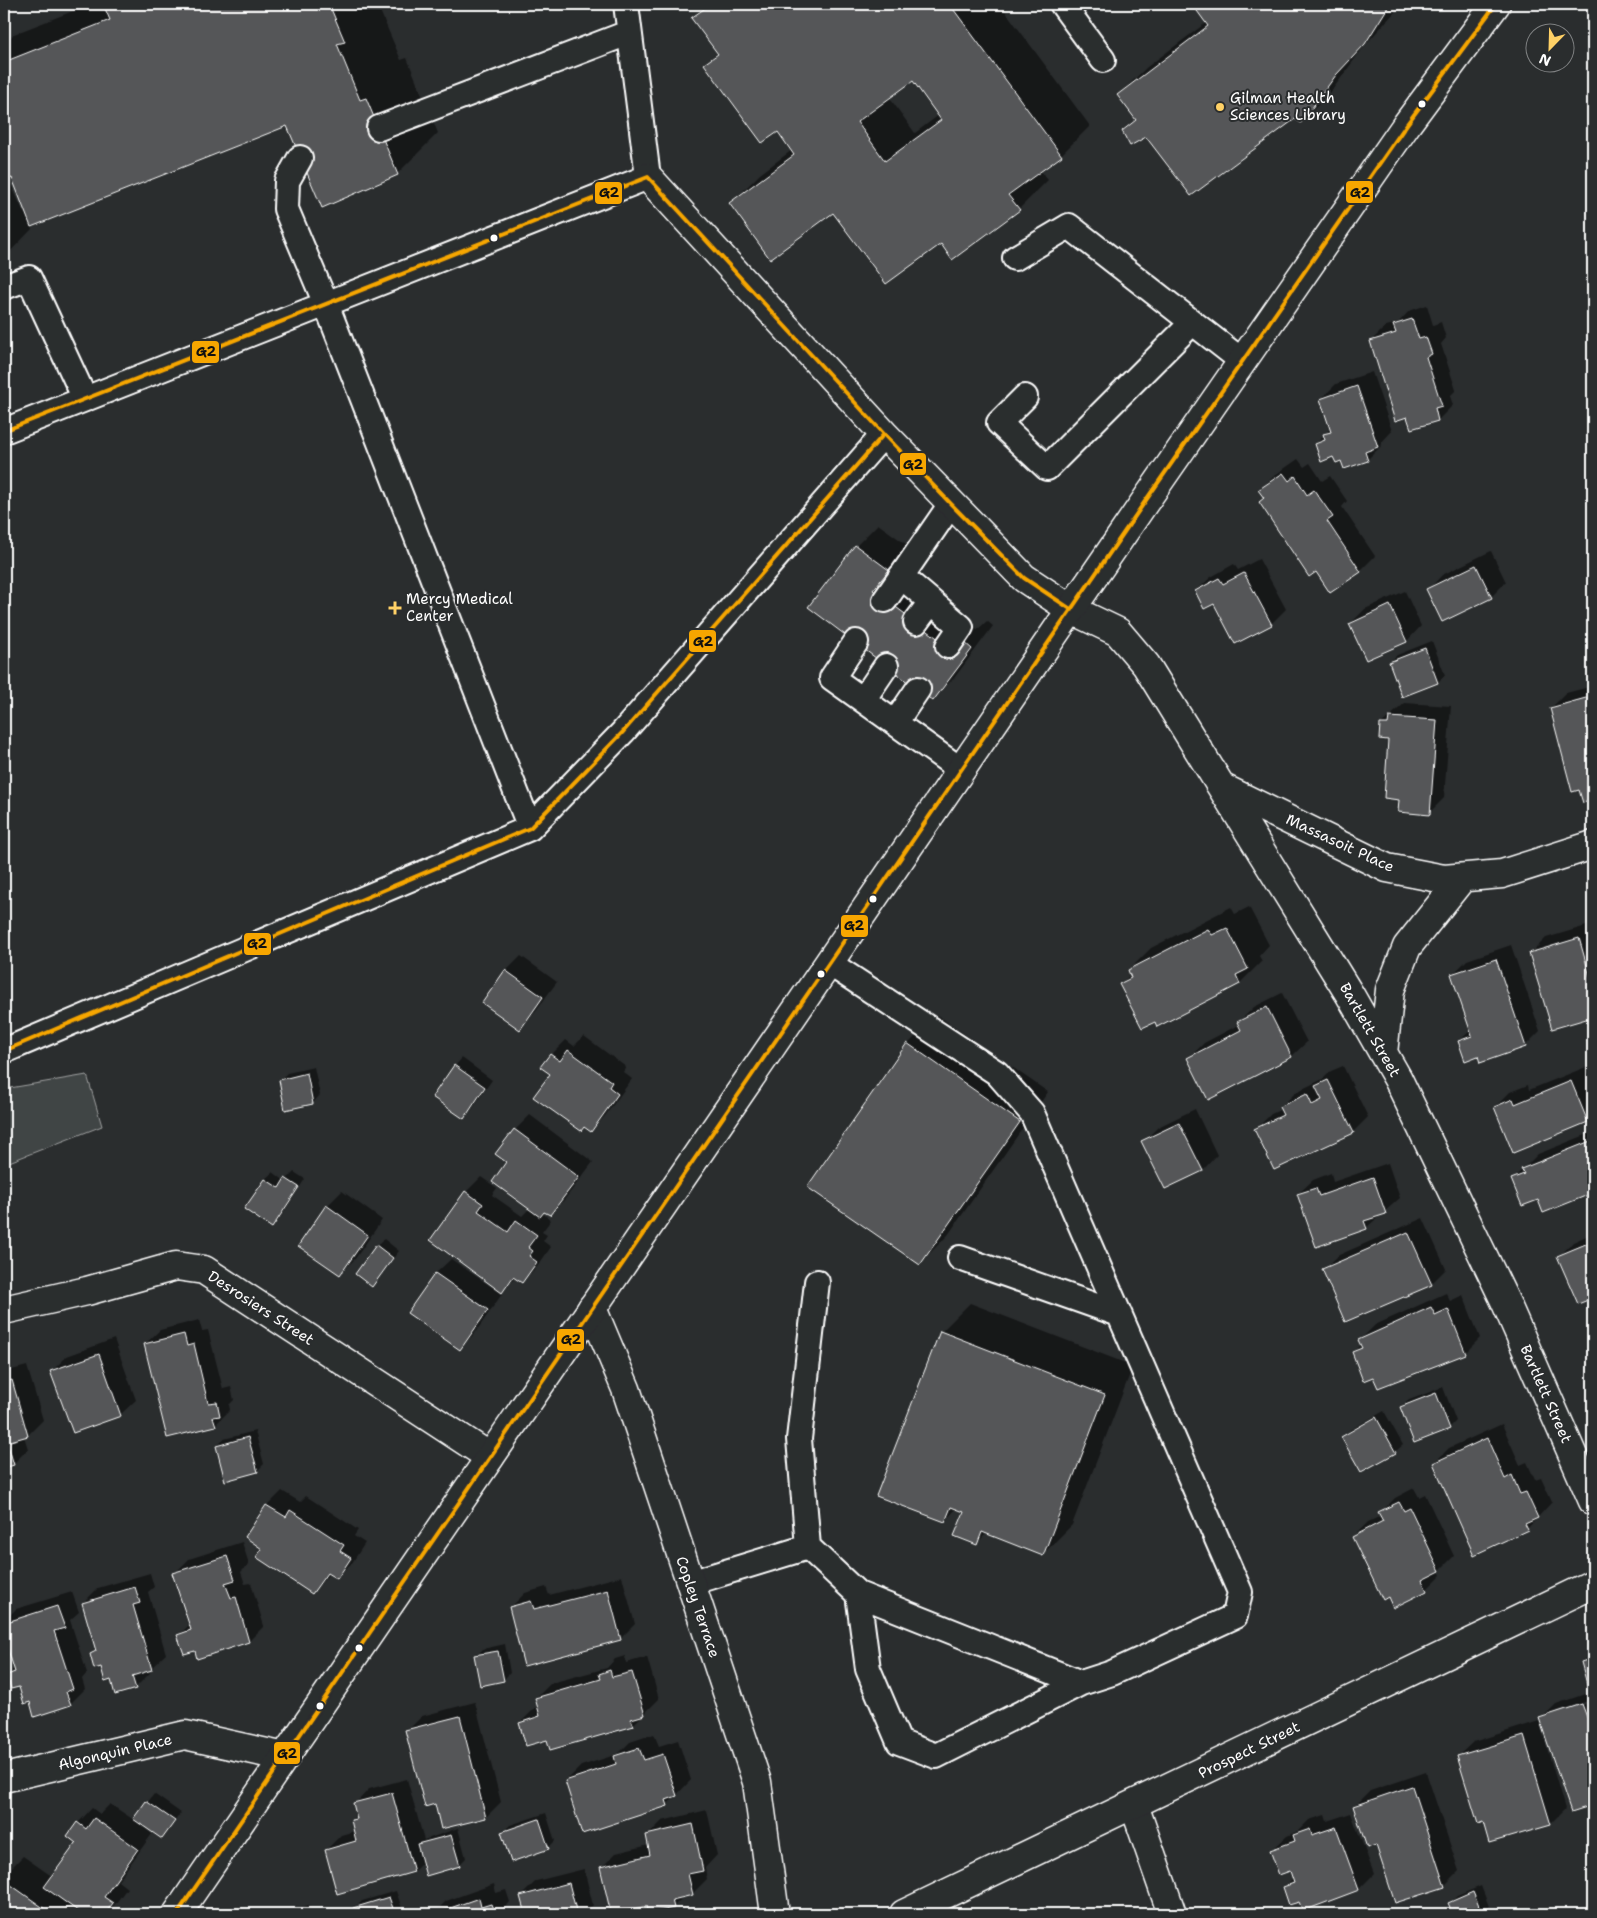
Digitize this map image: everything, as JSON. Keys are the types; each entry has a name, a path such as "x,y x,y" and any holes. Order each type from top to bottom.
{"street":[{"path":"177,1914 1242,361 1407,124 1496,4"},
{"name":"Bartlett Street","path":"648,177 884,434 1024,578 1072,610 1118,632 1140,659 1223,788 1350,995 1398,1079 1506,1303 1593,1501"},
{"name":"Massasoit Place","path":"1223,788 1387,868 1444,880 1502,874 1593,845"},
{"path":"1383,1053 1390,990 1407,947 1462,878"},
{"name":"Desrosiers Street","path":"4,1310 87,1291 176,1266 204,1270 490,1457"},
{"name":"Copley Terrace","path":"592,1308 626,1390 757,1782 775,1914"},
{"name":"Prospect Street","path":"904,1914 1593,1584"},
{"name":"Algonquin Place","path":"4,1778 185,1736 285,1757"},
{"path":"1134,1805 1172,1914"}],"lane":[{"path":"4,431 648,177 628,34 626,4"},
{"path":"1062,4 1103,60"},
{"path":"379,128 628,34"},
{"path":"300,158 288,181 286,209 326,304 530,828"},
{"path":"1015,258 1069,226 1242,361"},
{"path":"4,287 29,278 85,399"},
{"path":"1025,397 999,423 1047,468 1192,322"},
{"path":"4,1051 530,828 623,732 884,434"},
{"path":"885,600 951,504"},
{"path":"901,576 960,627 948,646"},
{"path":"916,622 931,602"},
{"path":"856,642 832,678 961,770"},
{"path":"863,700 886,666"},
{"path":"895,723 918,689"},
{"path":"829,963 997,1073 1032,1113 1240,1592 1235,1616 1112,1673 1081,1682 936,1756 899,1742 868,1669 858,1594"},
{"path":"960,1258 1119,1314"},
{"path":"817,1282 799,1439 808,1547 858,1594 1081,1682"},
{"path":"690,1583 808,1547"}],"shaded area":[{"path":"87,1075 102,1126 4,1164 4,1089"}],"building":[{"path":"103,4 329,4 345,42 337,44 360,100 366,98 398,175 322,208 287,126 31,227 12,178 5,180 4,176 4,62 110,20"},
{"path":"711,4 954,4 951,6 1062,156 1008,195 1020,210 952,260 941,244 886,284 833,213 770,259 729,203 794,155 778,132 762,143 704,64 718,54 691,18","holes":["913,81 941,120 885,161 857,122"]},
{"name":"Gilman Health Sciences Library","path":"1192,4 1390,4 1365,44 1336,75 1301,123 1295,119 1191,196 1146,137 1130,146 1122,131 1136,120 1117,95 1208,26"},
{"path":"1412,319 1419,339 1426,337 1432,354 1426,357 1442,406 1435,408 1438,421 1411,429 1407,417 1395,421 1370,341 1396,333 1393,325"},
{"path":"1357,386 1378,447 1365,452 1368,461 1344,469 1341,461 1336,463 1333,457 1321,462 1315,444 1325,440 1323,434 1331,432 1320,399"},
{"path":"1283,473 1289,481 1295,476 1307,495 1314,490 1333,517 1327,521 1361,572 1330,593 1316,572 1309,577 1259,502 1264,498 1258,490"},
{"path":"855,545 889,570 873,590 956,652 964,642 972,649 933,701 808,607"},
{"path":"1476,565 1492,598 1442,622 1426,589"},
{"path":"1244,573 1272,625 1235,644 1214,604 1204,609 1195,591 1219,578 1223,584"},
{"path":"1390,605 1407,642 1366,660 1349,624"},
{"path":"1425,648 1438,683 1402,697 1389,662"},
{"path":"1593,696 1593,800 1583,803 1579,790 1572,792 1550,708"},
{"path":"1389,717 1437,720 1430,815 1398,812 1399,800 1384,798 1388,740 1379,739 1380,724 1388,724"},
{"path":"1227,928 1248,969 1236,975 1240,984 1157,1027 1155,1022 1142,1028 1119,984 1131,978 1128,970 1208,929 1212,935"},
{"path":"1579,938 1593,987 1593,1017 1552,1029 1529,953"},
{"path":"1496,959 1526,1047 1480,1063 1478,1056 1465,1061 1458,1041 1472,1036 1451,974"},
{"path":"505,970 543,997 520,1030 482,1003"},
{"path":"1267,1007 1292,1057 1208,1100 1187,1058 1241,1030 1237,1022"},
{"path":"907,1043 1020,1122 920,1265 807,1187"},
{"path":"568,1050 612,1082 609,1087 618,1094 591,1132 584,1127 581,1131 533,1097 550,1074 540,1067 550,1054 560,1061"},
{"path":"454,1065 485,1087 464,1119 432,1097"},
{"path":"307,1073 313,1104 285,1110 279,1080"},
{"path":"1328,1080 1354,1133 1274,1170 1254,1129 1283,1115 1279,1107 1307,1094 1312,1105 1322,1100 1315,1086"},
{"path":"1571,1081 1588,1122 1513,1153 1494,1107 1513,1099 1515,1104"},
{"path":"1179,1123 1203,1171 1165,1189 1141,1141"},
{"path":"514,1129 579,1177 550,1215 544,1212 540,1217 492,1182 506,1162 495,1154"},
{"path":"1593,1140 1593,1193 1543,1213 1538,1200 1522,1206 1511,1179 1524,1174 1521,1169"},
{"path":"1373,1177 1386,1214 1364,1221 1367,1229 1316,1247 1297,1194 1316,1188 1319,1196"},
{"path":"285,1178 299,1187 272,1228 244,1209 265,1179 279,1188"},
{"path":"465,1191 483,1204 478,1211 508,1232 516,1220 537,1235 528,1247 533,1251 529,1256 537,1262 522,1283 513,1277 502,1293 430,1240"},
{"path":"326,1205 368,1235 340,1275 298,1246"},
{"path":"1408,1232 1432,1285 1345,1322 1322,1269"},
{"path":"1593,1241 1593,1298 1578,1304 1557,1256"},
{"path":"376,1245 393,1258 372,1287 355,1274"},
{"path":"435,1273 488,1310 460,1350 407,1313"},
{"path":"1431,1307 1435,1315 1448,1309 1466,1354 1378,1388 1373,1377 1363,1381 1352,1352 1362,1348 1358,1340"},
{"path":"940,1331 1105,1395 1043,1556 982,1532 977,1545 954,1536 964,1512 951,1507 945,1522 876,1496"},
{"path":"184,1334 187,1346 194,1344 208,1403 217,1402 220,1416 213,1417 216,1426 167,1438 144,1344"},
{"path":"99,1354 121,1416 73,1433 50,1371"},
{"path":"12,1380 28,1436 7,1442 14,1465 4,1468 4,1382"},
{"path":"1436,1393 1450,1429 1414,1443 1400,1407"},
{"path":"1376,1417 1396,1453 1361,1472 1341,1437"},
{"path":"248,1437 258,1472 225,1481 216,1446"},
{"path":"1487,1438 1505,1479 1512,1475 1520,1494 1526,1492 1538,1518 1525,1524 1528,1530 1474,1555 1433,1463"},
{"path":"1399,1502 1404,1511 1410,1508 1440,1571 1422,1580 1427,1591 1393,1608 1388,1597 1383,1600 1352,1537 1383,1521 1378,1512"},
{"path":"266,1505 286,1517 290,1510 344,1545 340,1551 351,1558 337,1579 327,1573 312,1594 256,1557 262,1549 245,1537"},
{"path":"227,1556 235,1580 225,1583 231,1598 236,1597 249,1642 197,1659 195,1651 184,1654 177,1635 191,1630 172,1573"},
{"path":"135,1587 140,1603 133,1605 152,1670 132,1676 136,1689 115,1695 111,1680 105,1682 101,1667 94,1669 90,1654 96,1651 82,1603"},
{"path":"608,1590 621,1640 524,1666 509,1607 531,1601 534,1609"},
{"path":"57,1606 65,1628 54,1631 73,1689 66,1692 71,1705 34,1717 30,1702 24,1704 19,1687 11,1689 7,1675 15,1672 4,1637 4,1623"},
{"path":"498,1651 504,1681 480,1686 474,1655"},
{"path":"1593,1658 1593,1698 1591,1699 1581,1662"},
{"path":"610,1670 612,1677 632,1672 645,1715 631,1719 634,1726 550,1750 547,1740 526,1746 519,1723 540,1716 535,1698 601,1679 599,1674"},
{"path":"1582,1704 1593,1733 1593,1805 1571,1812 1539,1718"},
{"path":"460,1716 486,1818 441,1829 435,1804 425,1807 405,1730"},
{"path":"1524,1736 1551,1825 1489,1843 1483,1822 1478,1824 1457,1756"},
{"path":"639,1748 644,1760 663,1754 677,1796 666,1800 668,1806 582,1834 565,1781 616,1764 614,1756"},
{"path":"1412,1786 1445,1887 1395,1903 1376,1845 1367,1848 1353,1806"},
{"path":"392,1793 414,1872 337,1894 325,1850 356,1841 351,1820 357,1819 353,1803"},
{"path":"146,1801 175,1821 162,1839 133,1819"},
{"path":"94,1818 138,1849 104,1897 113,1903 105,1914 82,1914 44,1887 76,1843 67,1836 77,1822 86,1829"},
{"path":"539,1819 549,1849 511,1862 501,1832"},
{"path":"693,1824 703,1871 688,1874 693,1895 672,1900 674,1908 649,1913 647,1906 611,1914 600,1867 650,1855 646,1835"},
{"path":"1336,1827 1359,1890 1303,1911 1299,1902 1289,1905 1283,1887 1294,1883 1290,1871 1279,1875 1270,1850 1295,1841 1293,1835 1310,1829 1312,1835"},
{"path":"451,1835 460,1866 426,1876 417,1844"},
{"path":"4,1880 52,1914 4,1914"},
{"path":"569,1883 577,1914 525,1914 520,1896"},
{"path":"1473,1892 1482,1914 1453,1914 1448,1903"},
{"path":"389,1897 395,1914 355,1914 353,1908"},
{"path":"479,1898 481,1907 491,1904 495,1914 433,1914"}],"transit line":[{"name":"G2","path":"177,1914 1144,503 1407,124 1496,4"},
{"name":"G2","path":"4,431 648,177 884,434 951,504 1024,578 1072,610"},
{"name":"G2","path":"4,1051 530,828 623,732 884,434"}],"place":[{"name":"Gilman Health Sciences Library","path":"1220,107"},
{"name":"Mercy Medical Center","path":"395,608"}]}
